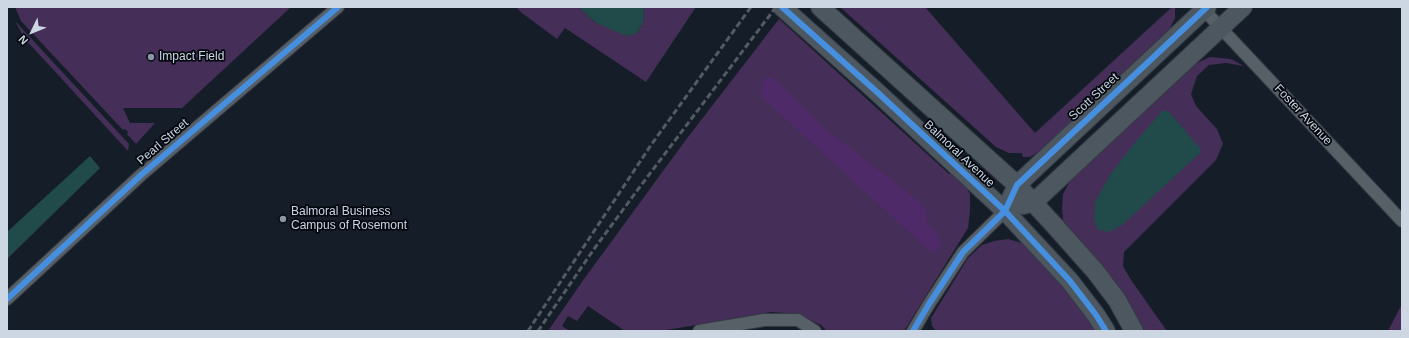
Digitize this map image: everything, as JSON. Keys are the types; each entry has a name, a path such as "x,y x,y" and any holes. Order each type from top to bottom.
{"street":[{"name":"Pearl Street","path":"7,299 142,175 338,7"},
{"name":"Balmoral Avenue","path":"782,7 1005,211 1070,281 1096,315 1106,331"},
{"name":"Balmoral Avenue","path":"820,7 1034,202 1095,271 1117,300 1134,331"},
{"path":"913,331 963,252 1005,211 1034,202 1243,7"},
{"name":"Foster Avenue","path":"1206,8 1221,28 1402,221"},
{"name":"Scott Street","path":"1005,211 1017,185 1206,8"},
{"path":"699,331 764,320 798,320 815,331"}],"shaded area":[{"name":"Impact Field","path":"15,7 291,7 182,108 123,108 130,123 155,123 136,144 127,134 128,132 125,129 123,130 21,21"},
{"path":"516,7 578,7 596,23 637,33 643,23 643,7 696,7 646,82 565,28 557,39"},
{"path":"578,7 643,7 643,23 637,33 627,36 596,23"},
{"path":"840,7 925,7 1035,133 1172,7 1175,7 1175,18 1167,34 1137,60 1042,150 1030,157 1023,157 1022,153 1009,153 996,147"},
{"path":"779,19 949,174 953,171 962,181 970,194 968,228 904,331 827,331 821,325 798,314 771,312 661,331 625,331 588,306 577,321 568,316 562,326 570,331 548,331 584,279 685,141"},
{"path":"15,21 129,144 128,151 25,39"},
{"path":"1210,57 1231,59 1244,66 1226,63 1209,65 1197,76 1191,94 1196,106 1217,129 1223,144 1216,160 1124,252 1123,266 1131,280 1167,331 1145,331 1131,307 1107,272 1063,221 1063,194 1070,181 1197,63"},
{"path":"764,78 773,78 825,129 915,198 925,208 928,225 937,234 940,241 938,249 933,254 764,99 760,90"},
{"path":"1163,110 1169,112 1200,148 1200,153 1121,226 1109,232 1098,230 1094,219 1095,202 1110,175 1132,146"},
{"path":"90,156 100,168 7,259 7,232"},
{"path":"1008,239 1022,243 1055,275 1091,322 1096,331 936,331 932,326 931,318 968,258 982,245"},
{"path":"1402,304 1402,331 1388,331"}],"railway":[{"path":"528,331 651,145 751,7"},
{"path":"538,331 594,249 776,7"}],"cycle path":[{"path":"7,299 141,175 338,7"},
{"path":"782,7 877,92 1005,211 1070,281 1096,315 1106,331"},
{"path":"913,331 963,252 1005,211 1017,185 1207,7"}],"place":[{"name":"Impact Field","path":"151,57"},
{"name":"Balmoral Business Campus of Rosemont","path":"283,219"}]}
